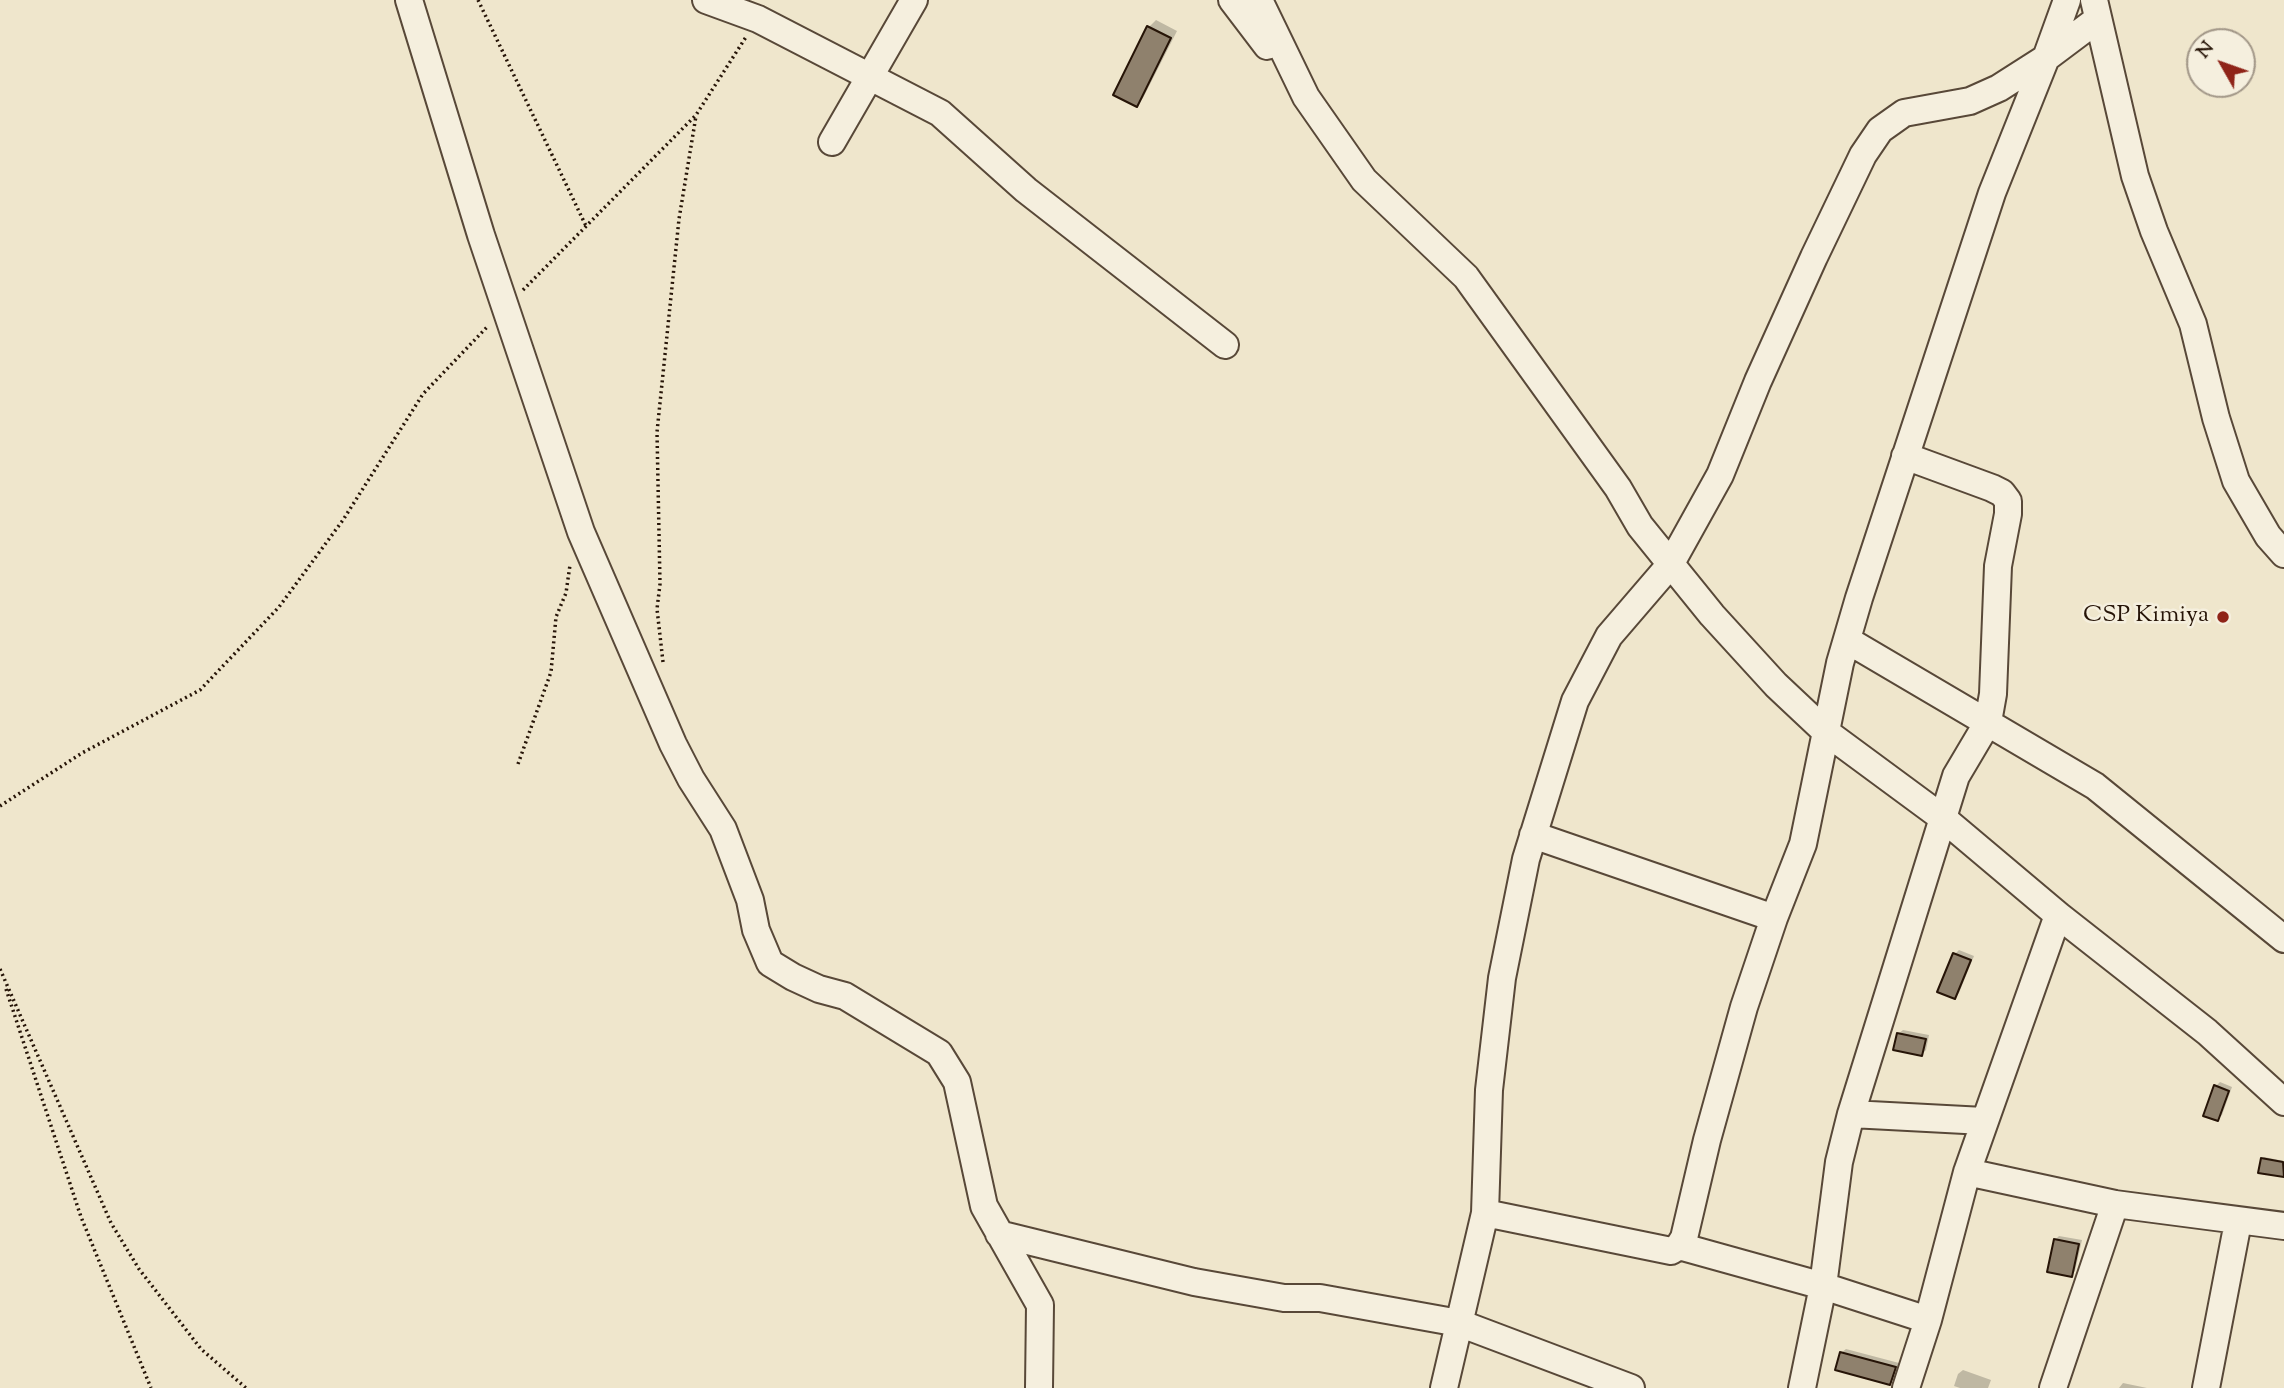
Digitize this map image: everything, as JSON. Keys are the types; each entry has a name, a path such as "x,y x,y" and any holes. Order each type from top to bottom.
{"street":[{"path":"409,0 481,235 581,532 673,744 691,779 723,829 750,900 756,930 770,963 793,978 845,996 939,1053 957,1082 984,1206 1040,1305 1039,1388"},
{"path":"706,0 763,9 871,76 940,113 1026,190 1225,345"},
{"path":"832,142 914,0"},
{"path":"1231,0 1307,97 1364,180 1466,277 1618,488 1640,526 1712,615 1776,685 1826,732 1944,819 2057,915 2207,1032 2284,1102"},
{"path":"1259,0 1307,97"},
{"path":"1485,1213 1671,1251 1679,1246 1688,1225 1707,1140 1744,1007 1773,918 1802,844 1847,640 1992,193 2067,0"},
{"path":"1444,1388 1485,1213 1489,1090 1502,978 1526,859 1575,701 1609,636 1670,565 1720,475 1758,381 1814,257 1863,155 1880,130 1904,113 1970,102 1999,88 2046,58 2096,10"},
{"path":"2096,10 2135,176 2154,232 2193,324 2216,418 2236,481 2268,536 2284,554"},
{"path":"1802,1388 1823,1286 1839,1162 1851,1114 1956,776 1988,722 1993,694 1998,566 2008,501 1992,488 1906,456"},
{"path":"1847,640 2095,786 2284,939"},
{"path":"1533,835 1773,918"},
{"path":"1906,1388 1928,1320 1967,1172 2057,915"},
{"path":"1851,1114 1984,1121"},
{"path":"1967,1172 2115,1204 2284,1226"},
{"path":"2053,1388 2115,1204"},
{"path":"2206,1388 2238,1222"},
{"path":"999,1234 1194,1282 1284,1298 1320,1298 1459,1323 1631,1388"},
{"path":"1679,1246 1823,1286 1928,1320"}],"path":[{"path":"478,0 586,226"},
{"path":"507,306 696,115 763,9"},
{"path":"663,663 657,609 660,584 657,432 679,219 696,115"},
{"path":"0,806 82,753 200,690 279,607 343,520 423,394 492,322 496,334"},
{"path":"518,764 551,672 556,617 566,593 571,562"},
{"path":"0,969 81,1217 151,1388"},
{"path":"0,969 111,1223 139,1269 201,1349 246,1388"}],"building":[{"path":"1147,26 1171,38 1137,107 1113,95"},
{"path":"1953,953 1971,960 1955,999 1937,992"},
{"path":"1897,1033 1926,1039 1922,1056 1893,1050"},
{"path":"2214,1085 2229,1091 2218,1121 2203,1116"},
{"path":"2261,1158 2283,1162 2284,1177 2258,1173"},
{"path":"2054,1239 2079,1244 2072,1277 2047,1272"},
{"path":"1840,1352 1896,1367 1890,1385 1835,1370"}],"place":[{"name":"CSP Kimiya","path":"2223,617"}]}
